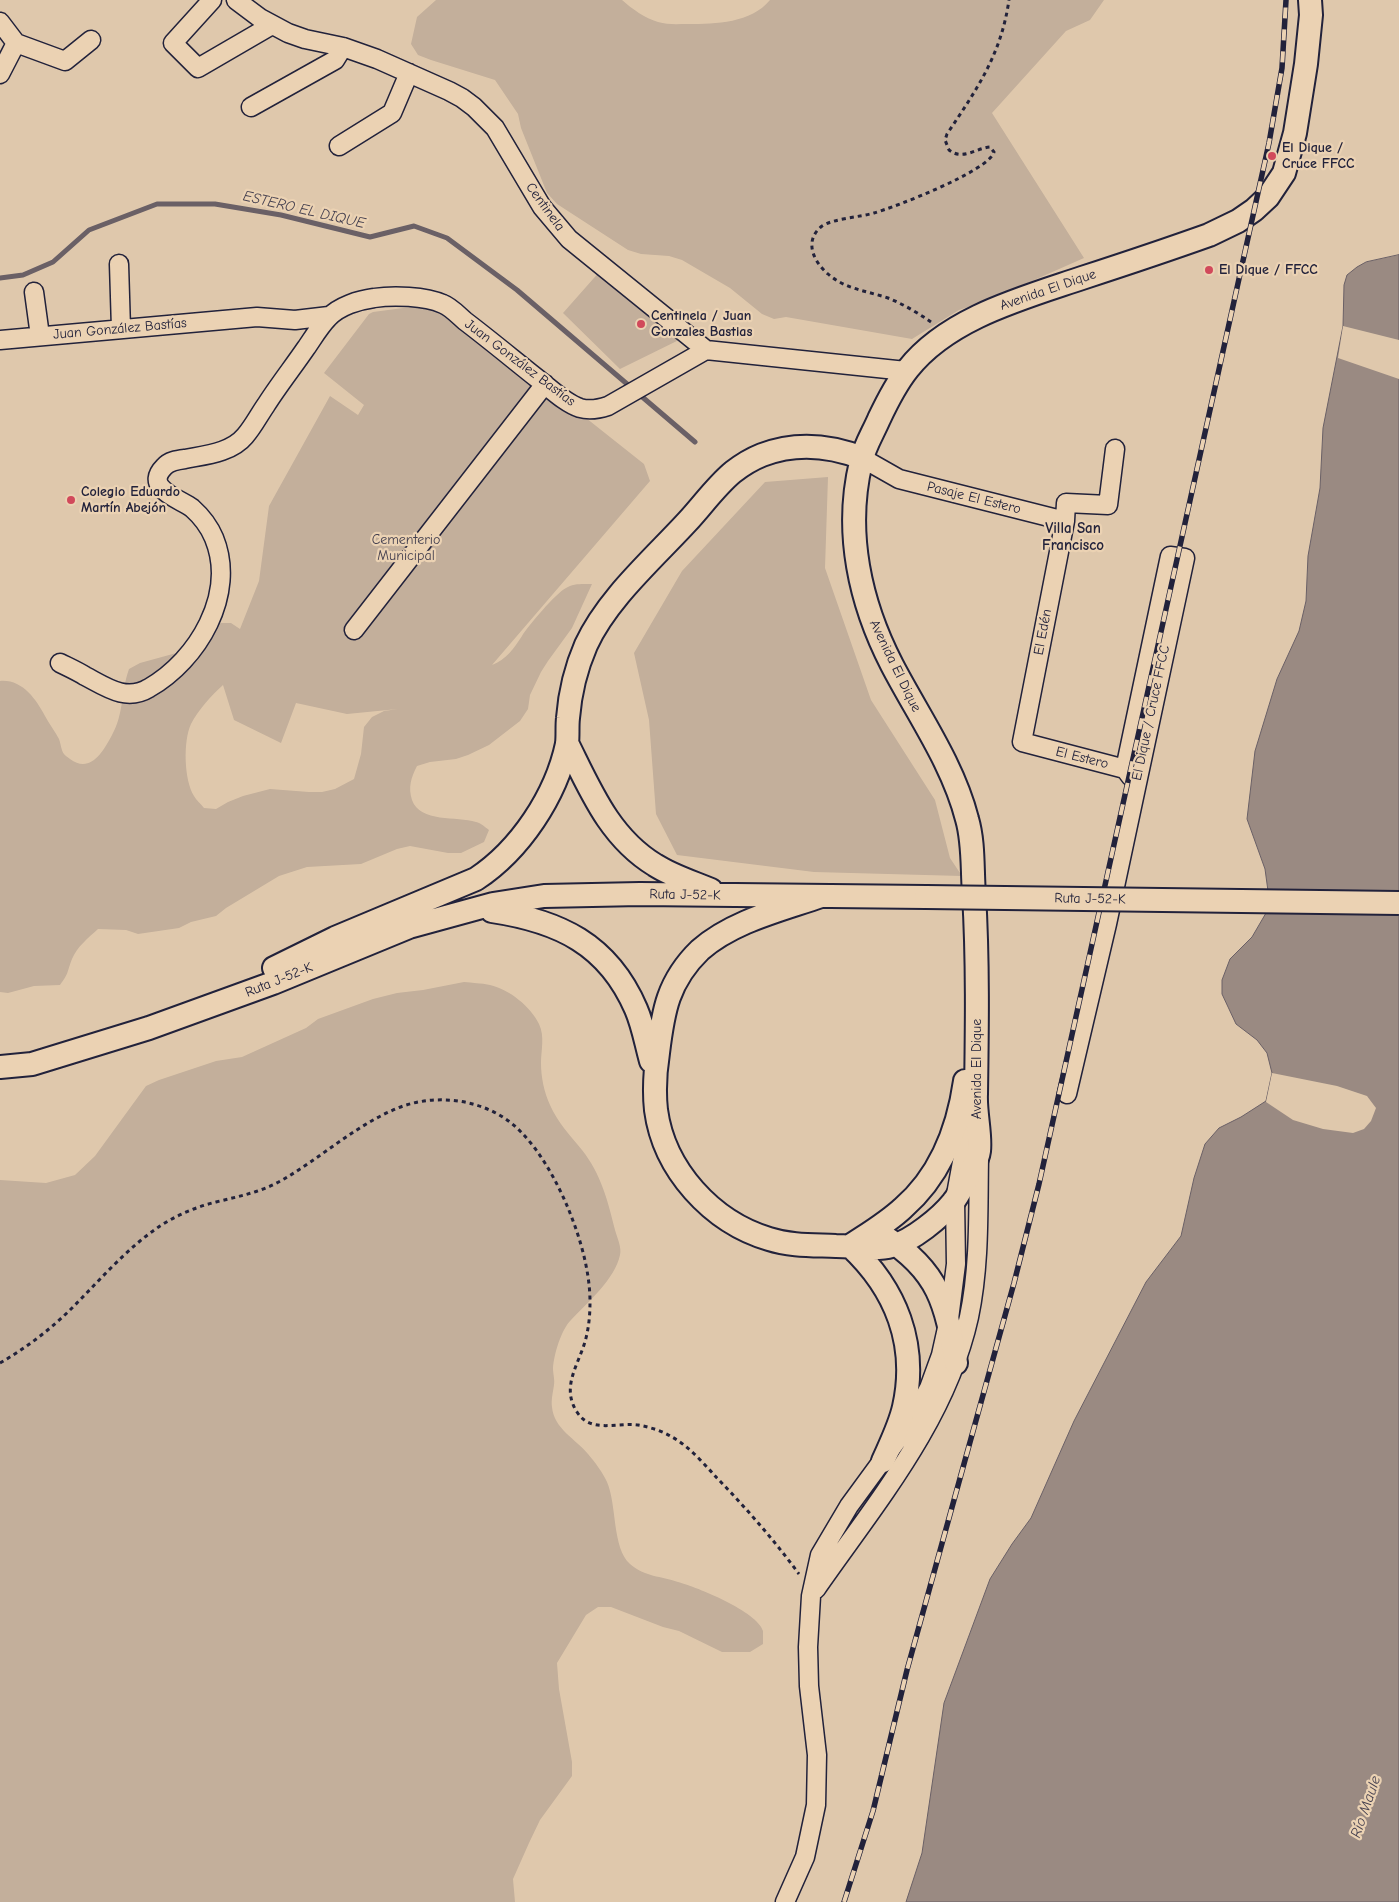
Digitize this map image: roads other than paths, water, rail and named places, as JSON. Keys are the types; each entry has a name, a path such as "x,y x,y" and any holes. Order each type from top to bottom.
{"main road":[{"name":"Avenida El Dique","path":"980,1155 976,1105 977,1019 972,843 961,798 949,769 892,666 878,637 865,599 854,537 854,514 862,458 884,409 906,371 921,355 947,335 988,311 1022,298 1209,235 1238,221 1261,204 1278,184 1284,172 1295,133 1309,40 1310,0"},
{"path":"204,1009 298,956 358,928 462,886 489,870 506,854 536,816 555,779 567,743 571,692 578,663 597,626 619,595 732,473 761,456 794,447 811,446 845,451 862,458"},
{"path":"567,743 600,810 624,842 655,866 723,895"},
{"name":"Ruta J-52-K","path":"0,1068 32,1064 111,1041 204,1009 409,927 471,909 544,896 640,894 1399,903"},
{"path":"821,896 730,930 709,943 689,962 678,977 664,1010 654,1075 656,1109 667,1146 686,1181 713,1209 729,1221 766,1238 807,1246 875,1248 898,1245 919,1232 940,1215 955,1200 980,1155"},
{"path":"471,909 519,915 544,922 568,933 597,953 620,980 633,1002 642,1027 654,1075"},
{"path":"850,1246 889,1220 917,1194 935,1170 949,1145 961,1107 977,1019"},
{"path":"872,1231 898,1245 911,1256 933,1283 945,1306 949,1319 956,1363"},
{"path":"850,1246 865,1260 888,1293 897,1311 907,1350 908,1369 904,1408 883,1461"}],"street":[{"path":"212,0 173,43 198,68 272,26"},
{"name":"Centinela","path":"236,0 272,26 305,40 343,47 410,73 462,98 485,117 502,139 533,193 555,224 569,239 706,350"},
{"path":"0,22 16,43 65,60 91,40"},
{"path":"0,74 16,43"},
{"path":"251,107 335,60 343,47"},
{"path":"339,146 392,113 410,73"},
{"path":"119,264 121,329"},
{"path":"34,292 40,336"},
{"name":"Juan González Bastías","path":"0,340 257,317 295,320 329,316 357,301 389,295 444,304 545,384 573,404 585,409 600,409 608,406 706,350"},
{"name":"Juan González Bastías","path":"60,663 109,690 124,694 139,693 168,676 193,651 210,621 218,591 219,562 217,548 210,530 199,515 190,507 162,490 159,480 161,469 170,462 219,452 229,448 245,437 268,400 329,316"},
{"path":"706,350 906,371"},
{"path":"354,630 545,384"},
{"path":"1065,522 1066,503 1108,505 1115,449"},
{"name":"Pasaje El Estero","path":"862,458 899,479 1065,522"},
{"name":"El Edén","path":"1022,742 1065,522"},
{"name":"El Dique / Cruce FFCC","path":"1067,1094 1106,924 1131,774 1170,556 1185,558 1131,774"},
{"name":"El Estero","path":"1022,742 1131,774"},
{"path":"785,1902 804,1857 816,1805 817,1755 808,1646 811,1596 820,1555 849,1506 912,1420 929,1388 941,1355 949,1319 956,1264 955,1200 969,1124 976,1105"},
{"path":"811,1596 917,1444 937,1409 956,1363 969,1315 975,1274 980,1155"}],"water":[{"name":"Río Maule","path":"1399,255 1399,1902 906,1902 922,1853 944,1703 990,1579 1031,1518 1074,1421 1146,1282 1181,1236 1194,1178 1205,1144 1219,1128 1266,1101 1272,1073 1267,1053 1257,1040 1236,1024 1222,994 1222,980 1230,959 1252,937 1266,913 1268,891 1265,869 1247,819 1255,751 1277,679 1299,631 1306,601 1308,556 1320,488 1323,428 1343,326 1344,285 1347,275 1366,262"}],"waterway":[{"name":"ESTERO EL DIQUE","path":"0,278 23,275 53,262 89,230 157,204 215,204 281,215 370,237 414,226 447,238 517,290 695,442"}],"railway":[{"path":"844,1902 873,1811 907,1670 1014,1283 1039,1184 1269,143 1282,68 1286,0"}],"place":[{"name":"El Dique / Cruce FFCC","path":"1272,156"},
{"name":"El Dique / FFCC","path":"1209,270"},
{"name":"Centinela / Juan Gonzales Bastias","path":"641,324"},
{"name":"Colegio Eduardo Martín Abejón","path":"71,500"}],"district":[{"name":"Villa San Francisco","path":"1073,538"}],"park label":[{"name":"Cementerio Municipal","path":"406,548"}]}
